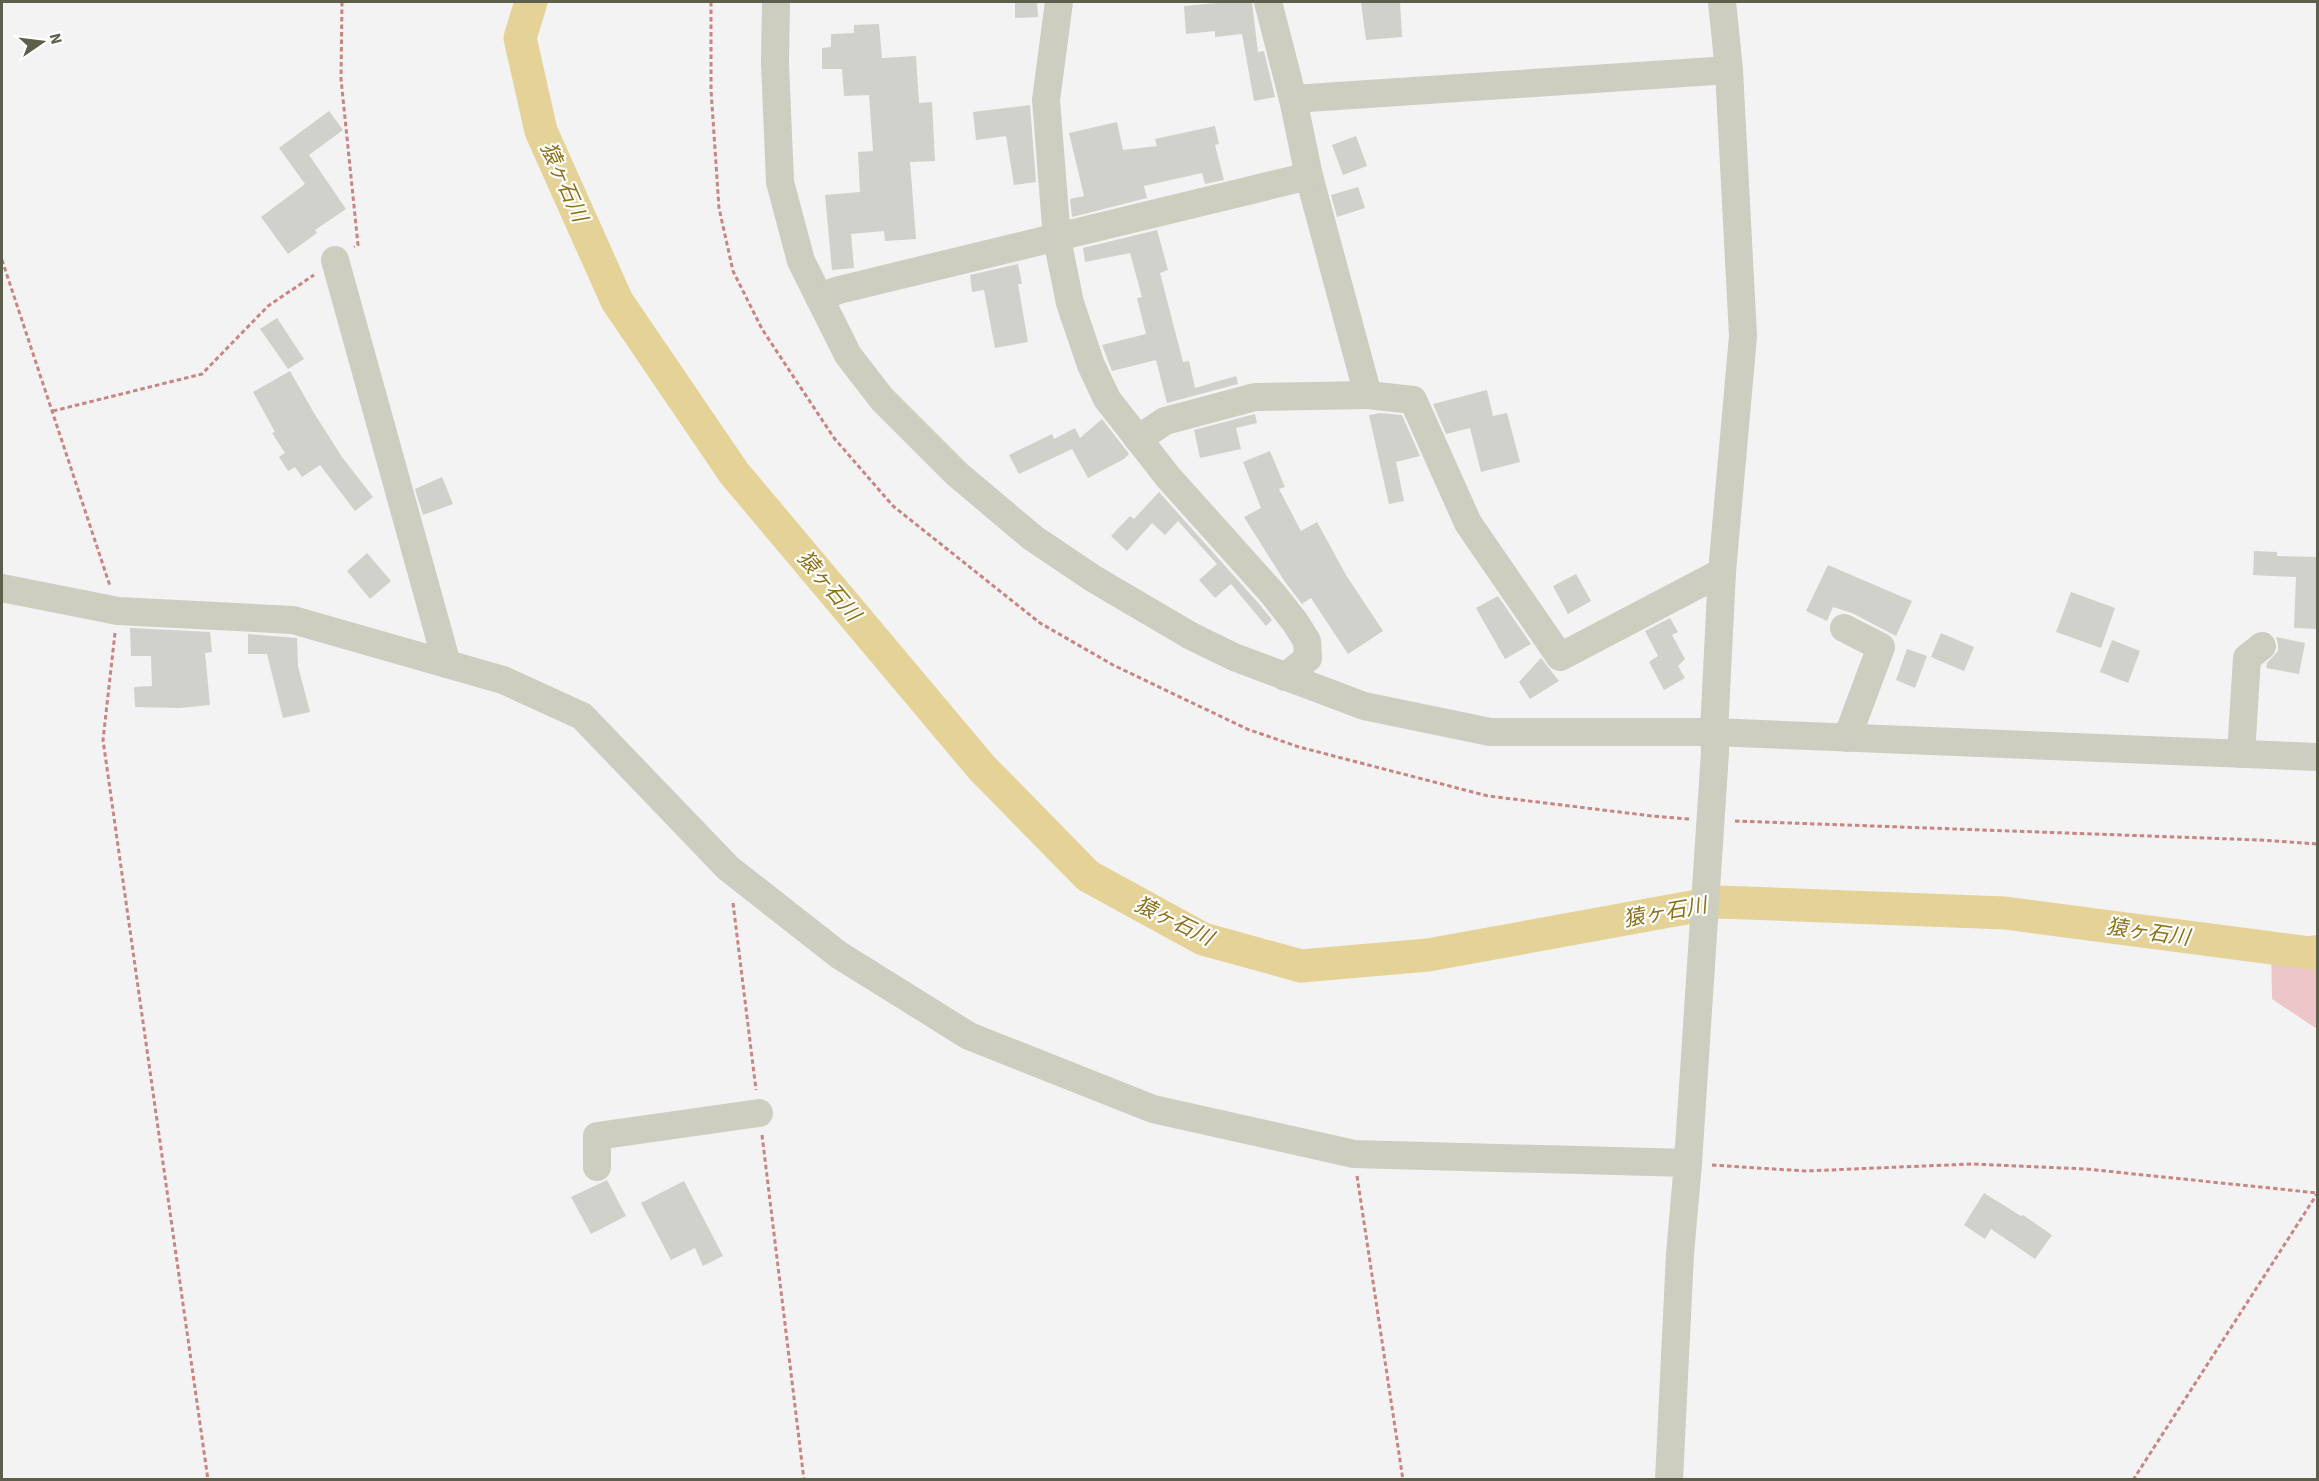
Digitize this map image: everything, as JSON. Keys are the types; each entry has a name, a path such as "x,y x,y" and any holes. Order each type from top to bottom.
{"street":[{"path":"776,2 775,63 780,182 801,261 848,355 882,399 957,474 1033,538 1094,579 1191,636 1234,657 1364,706 1490,732 1714,742 1847,738 2318,758"},
{"path":"1059,2 1046,100 1057,238 1070,303 1091,364 1107,399 1168,477 1273,594 1307,641 1308,658 1285,677"},
{"path":"1268,2 1293,99 1309,176 1368,395"},
{"path":"1670,1479 1680,1254 1688,1163 1714,742 1722,572 1743,336 1730,70 1722,2"},
{"path":"1293,99 1730,70"},
{"path":"819,297 839,290 1309,176"},
{"path":"335,261 447,664"},
{"path":"1138,439 1165,421 1255,397 1368,395 1413,400 1468,523 1560,657 1722,572"},
{"path":"2,588 118,611 293,620 503,680 582,716 728,868 839,955 969,1036 1153,1109 1354,1154 1688,1163"},
{"path":"1844,628 1881,647 1847,738"},
{"path":"2241,754 2247,658 2262,646"},
{"path":"597,1167 597,1136 759,1113"}],"path":[{"path":"53,411 202,374 268,306 357,245 341,79 342,2"},
{"path":"2,260 118,611 103,740 208,1479"},
{"path":"728,868 804,1479"},
{"path":"1354,1154 1403,1479"},
{"path":"1688,1163 1805,1171 1972,1164 2075,1168 2317,1193 2133,1479"}],"shaded area":[{"path":"2318,935 2317,1029 2272,999 2271,941"}],"building":[{"path":"1015,2 1037,2 1038,17 1015,18"},
{"path":"1252,2 1258,52 1264,51 1275,97 1254,101 1242,34 1215,37 1215,31 1186,34 1184,6"},
{"path":"1361,2 1400,2 1402,37 1366,40"},
{"path":"879,24 882,58 916,56 919,103 932,102 935,161 910,162 916,239 885,241 884,231 851,234 854,268 832,270 825,195 860,192 858,152 873,151 869,95 844,96 842,69 822,69 822,48 831,47 831,34 854,33 854,25"},
{"path":"1030,105 1036,182 1014,185 1006,136 976,140 973,112"},
{"path":"329,111 343,130 309,155 346,209 315,230 317,233 288,254 261,217 305,184 279,148"},
{"path":"1117,122 1123,150 1157,146 1155,139 1215,126 1219,144 1215,145 1224,180 1205,184 1202,173 1144,186 1147,198 1072,217 1070,199 1084,196 1069,133"},
{"path":"1356,136 1367,166 1343,175 1332,145"},
{"path":"1358,187 1365,208 1337,217 1331,195"},
{"path":"1157,230 1168,270 1160,273 1183,362 1189,361 1195,388 1236,376 1238,384 1167,403 1156,360 1112,371 1102,345 1146,334 1137,298 1142,297 1130,253 1085,262 1083,248"},
{"path":"1018,264 1022,284 1018,284 1028,342 995,348 984,290 972,292 970,275"},
{"path":"277,318 304,359 288,369 260,329"},
{"path":"290,371 342,457 373,497 355,511 320,465 302,477 295,467 288,471 279,457 285,453 272,433 275,432 253,392"},
{"path":"1487,390 1493,416 1507,413 1520,462 1481,472 1470,428 1446,434 1433,404"},
{"path":"1380,413 1402,415 1420,456 1396,462 1404,501 1389,504 1369,415"},
{"path":"1255,414 1257,423 1236,428 1241,449 1200,458 1194,430"},
{"path":"1102,419 1129,454 1088,478 1072,449 1019,474 1009,455 1052,434 1054,439 1075,428 1080,438"},
{"path":"1270,451 1285,487 1279,489 1301,531 1317,522 1346,575 1383,631 1348,654 1311,598 1302,604 1285,582 1244,517 1261,508 1243,462"},
{"path":"442,477 453,504 423,515 415,489"},
{"path":"1159,492 1272,620 1266,626 1231,584 1215,598 1199,580 1217,564 1178,521 1165,535 1152,523 1127,551 1111,536 1130,516 1134,519"},
{"path":"2254,551 2277,552 2277,556 2318,557 2318,629 2294,628 2296,577 2253,575"},
{"path":"367,553 391,581 370,599 347,571"},
{"path":"1828,565 1912,601 1896,636 1852,613 1833,607 1827,621 1806,611"},
{"path":"1576,574 1591,601 1568,614 1553,586"},
{"path":"2071,592 2115,608 2101,648 2056,632"},
{"path":"1498,596 1531,644 1505,659 1476,608"},
{"path":"1670,618 1678,632 1672,635 1685,659 1678,666 1685,678 1664,690 1649,662 1658,656 1645,631"},
{"path":"130,628 210,632 212,652 205,653 210,705 180,708 135,707 134,687 152,686 151,656 131,656"},
{"path":"1941,633 1974,647 1964,671 1931,657"},
{"path":"248,634 297,638 298,666 310,712 283,718 267,654 248,654"},
{"path":"2276,637 2305,643 2299,674 2266,668 2267,663 2278,651"},
{"path":"2112,640 2140,651 2128,683 2100,672"},
{"path":"1907,649 1927,656 1915,688 1896,680"},
{"path":"1541,658 1559,681 1530,699 1519,682"},
{"path":"607,1180 626,1216 591,1234 571,1197"},
{"path":"684,1181 723,1256 703,1266 695,1248 671,1260 641,1203"},
{"path":"1984,1193 2052,1235 2035,1259 1991,1229 1985,1239 1964,1225"}],"waterway":[{"name":"猿ヶ石川","path":"531,2 520,38 541,131 617,301 734,473 982,768 1088,876 1203,939 1301,966 1428,955 1719,902 2005,913 2318,954"}]}
